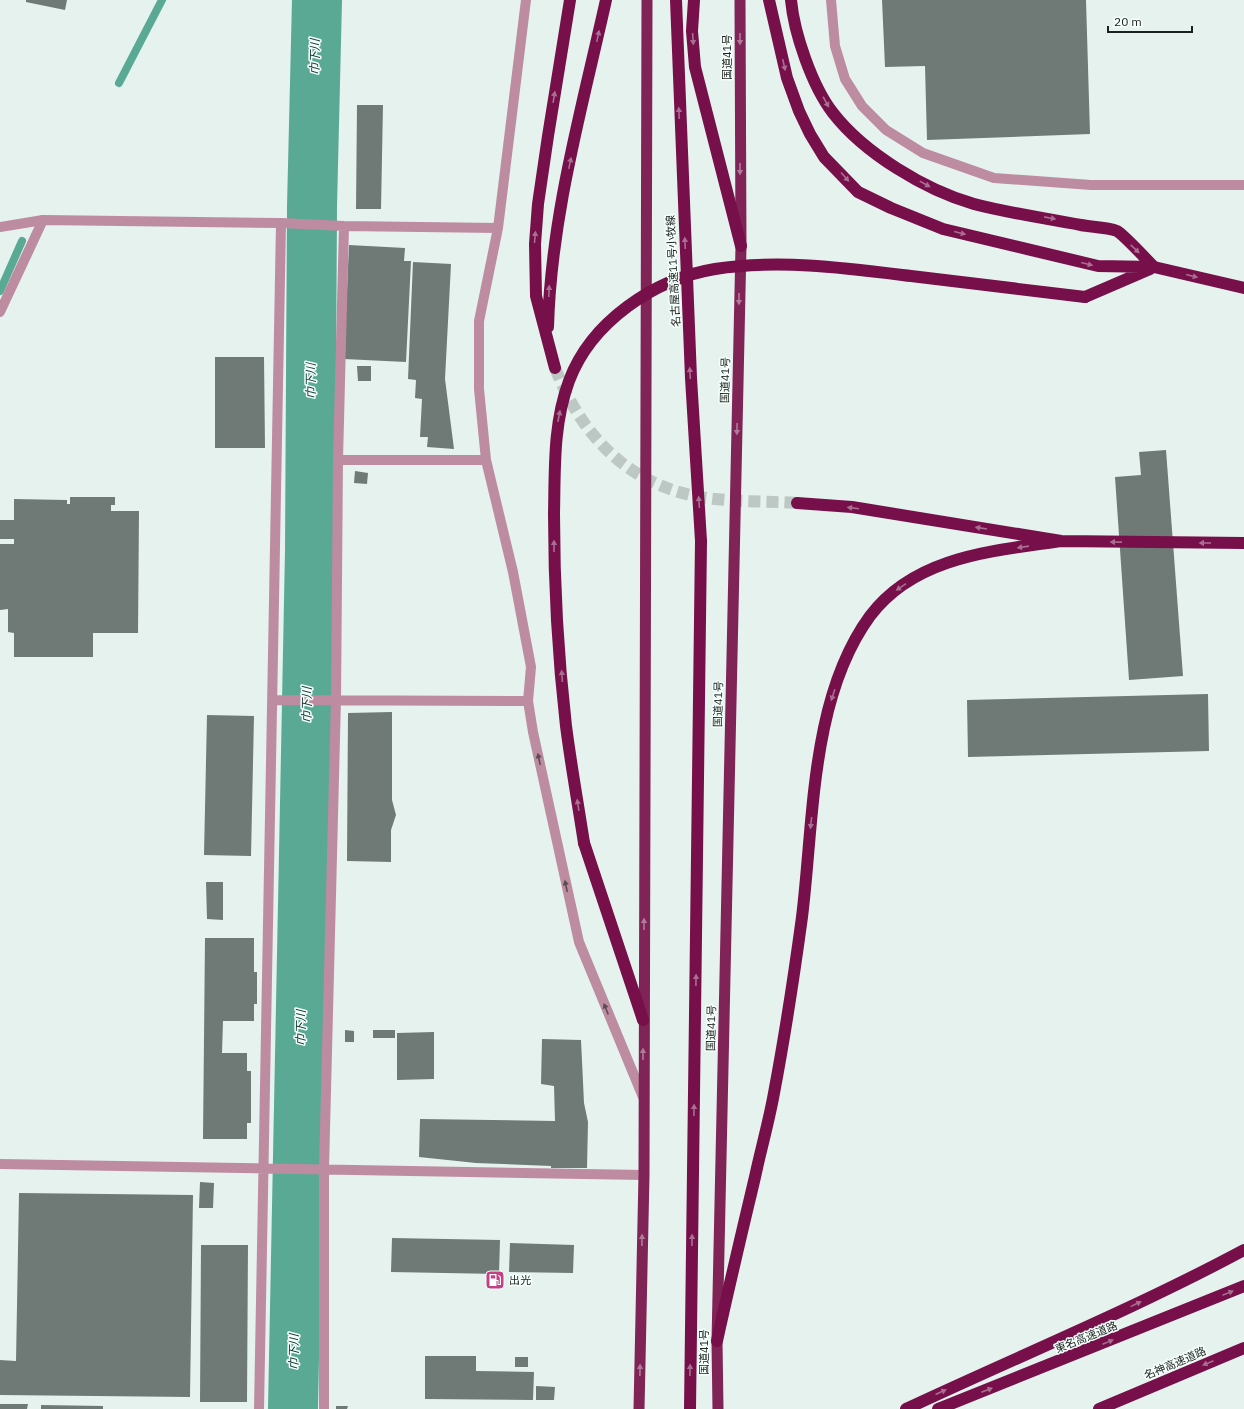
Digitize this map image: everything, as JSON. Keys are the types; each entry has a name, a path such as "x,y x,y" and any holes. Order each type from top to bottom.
{"highway":[{"path":"555,368 547,344 536,296 535,244 538,204 570,0"},
{"path":"547,344 549,283 554,244 606,0"},
{"path":"639,1409 644,1175 643,1020 647,0"},
{"name":"名古屋高速11号小牧線","path":"676,0 690,371 701,541 690,1409"},
{"path":"694,0 692,31 695,67 740,246"},
{"name":"国道41号","path":"718,1409 717,1341 740,246 740,0"},
{"path":"769,0 787,78 799,111 810,134 824,157 858,192 891,208 942,229 1098,266 1154,267 1244,288"},
{"path":"790,0 793,17 804,55 817,85 832,112 854,136 927,186 973,204 1117,232 1154,267"},
{"path":"643,1020 584,843 566,725 554,570 555,457 559,415 570,379 586,349 609,322 643,296 682,278 713,270 756,265 826,266 1085,297 1154,267"},
{"path":"797,503 852,507 1061,542"},
{"path":"717,1341 774,1094 802,916 813,802 821,746 832,695 849,653 871,616 896,589 926,570 959,559 996,550 1061,542 1244,543"},
{"path":"906,1409 1078,1332 1205,1271 1244,1250"},
{"name":"東名高速道路","path":"938,1409 1244,1286"},
{"name":"名神高速道路","path":"1099,1409 1244,1348"}],"street":[{"path":"831,0 835,46 845,79 862,106 886,130 923,153 994,178 1091,185 1244,185"},
{"path":"528,1 498,228 479,321 479,390 486,460 513,572 531,668 528,701 533,732 579,942 643,1097"},
{"path":"0,226 43,220 498,228"},
{"path":"0,312 43,220"},
{"path":"259,1409 265,1170 281,223"},
{"path":"324,1409 324,1170 336,700 338,460 344,226"},
{"path":"338,460 486,460"},
{"path":"273,700 528,701"},
{"path":"0,1164 265,1170 644,1175"}],"building":[{"path":"26,0 67,0 65,10 26,2"},
{"path":"882,0 1086,0 1090,134 927,140 925,66 885,67"},
{"path":"357,105 383,105 381,209 356,209"},
{"path":"349,245 405,248 404,261 411,261 406,362 344,359"},
{"path":"413,262 451,264 445,379 454,449 427,447 428,437 420,437 422,399 415,398 416,380 408,379"},
{"path":"215,357 264,357 265,448 215,448"},
{"path":"357,366 371,366 371,381 358,381"},
{"path":"1166,450 1183,676 1129,680 1115,477 1141,475 1139,452"},
{"path":"355,471 368,473 367,484 354,483"},
{"path":"70,497 115,497 115,505 111,505 111,511 139,511 138,633 93,633 93,657 14,657 14,633 8,632 8,609 0,610 0,544 14,544 14,539 0,539 0,520 14,520 14,499 67,500 67,504 70,504"},
{"path":"1208,694 1209,751 968,757 967,700"},
{"path":"392,712 392,800 396,815 391,830 391,862 347,861 348,713"},
{"path":"207,715 254,716 251,856 204,855"},
{"path":"206,882 223,882 223,920 207,919"},
{"path":"205,938 254,938 254,972 257,972 257,1004 254,1004 254,1021 223,1021 222,1053 247,1053 247,1071 251,1071 251,1123 247,1123 247,1139 203,1139"},
{"path":"345,1030 354,1031 354,1042 345,1042"},
{"path":"373,1030 395,1030 395,1038 373,1038"},
{"path":"434,1032 434,1079 397,1080 397,1033"},
{"path":"542,1039 581,1040 584,1103 588,1122 587,1168 551,1168 551,1166 476,1163 419,1157 420,1119 555,1121 554,1086 541,1084"},
{"path":"200,1182 214,1183 213,1208 199,1208"},
{"path":"19,1193 193,1195 190,1397 0,1395 0,1360 16,1361"},
{"path":"392,1238 500,1240 499,1274 391,1272"},
{"path":"510,1243 574,1245 573,1273 509,1272"},
{"path":"201,1245 248,1245 247,1402 200,1402"},
{"path":"425,1356 476,1356 476,1371 534,1372 533,1400 425,1399"},
{"path":"515,1357 528,1357 528,1367 515,1367"},
{"path":"536,1386 555,1387 554,1400 536,1400"},
{"path":"0,1404 28,1404 27,1409 0,1409"},
{"path":"41,1405 103,1406 103,1409 41,1409"},
{"path":"336,1406 348,1406 347,1409 336,1409"}],"waterway":[{"path":"119,83 162,0"},
{"name":"巾下川","path":"293,1409 310,551 312,207 317,0"},
{"path":"0,291 22,241"}],"tunnel":[{"path":"555,368 569,399 586,426 599,442 628,467 644,477 661,486 711,499 797,503"}],"place":[{"name":"出光","path":"495,1280"}]}
